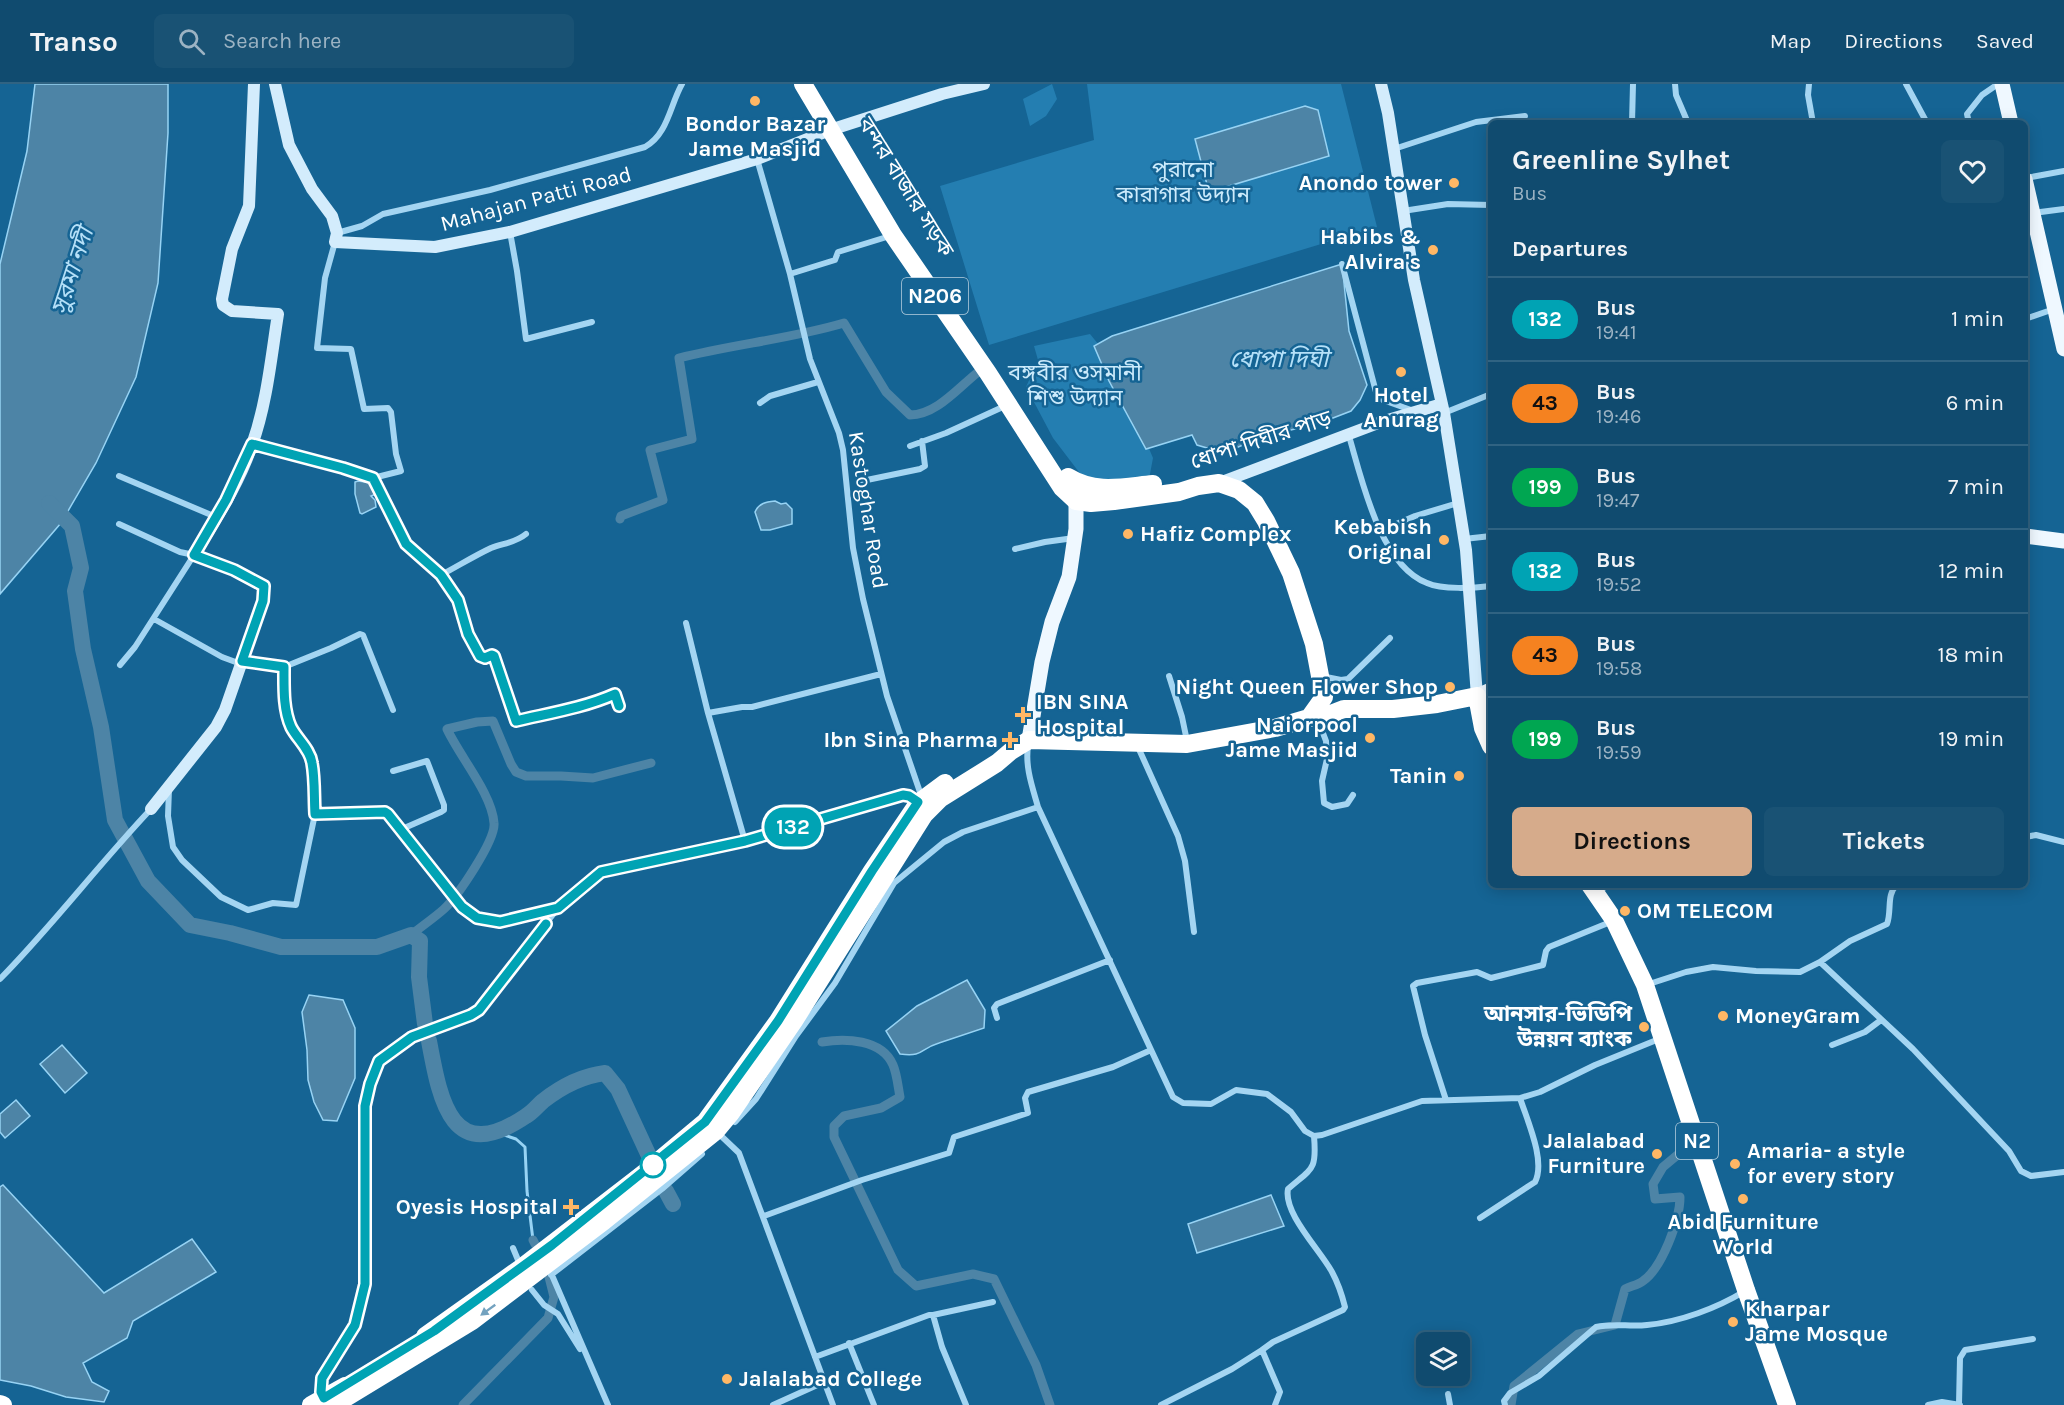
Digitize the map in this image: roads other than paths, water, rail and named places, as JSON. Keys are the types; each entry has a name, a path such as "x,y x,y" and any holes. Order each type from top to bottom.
{"highway":[{"name":"N206","path":"803,84 834,128 893,235 1009,405 1062,488 1089,498"},
{"name":"বন্দর বাজার সড়ক","path":"817,84 834,128 930,273 1016,393 1075,492 1089,498"},
{"name":"ধোপা দিঘীর পাড়","path":"1089,498 1179,492 1219,483"},
{"path":"1219,483 1239,490 1255,503 1291,573 1314,644 1321,676 1324,697 1313,717"},
{"path":"324,1403 472,1321 549,1270 714,1133 731,1113 794,1021 924,815 941,798 997,764 1011,751 1029,740 1187,744 1275,728 1313,717 1326,716 1344,709 1393,709 1437,704 1484,693 1484,728 1488,738"},
{"path":"1324,697 1344,709"},
{"path":"324,1403 434,1331 552,1245 714,1133 778,1021 872,871 920,800 993,757 1011,751"},
{"name":"N2","path":"1598,888 1645,985 1746,1290 1787,1405"}],"main road":[{"path":"2000,84 2010,120"},
{"path":"2029,213 2063,341"},
{"path":"1076,520 1085,511 1089,498"},
{"name":"বন্দর বাজার সড়ক","path":"1029,740 1042,662 1069,577 1076,520 1089,498"},
{"path":"2028,536 2064,541"}],"street":[{"path":"120,665 154,619 217,518 244,464 261,413 278,314 232,311 224,305 222,299 232,249 249,206 254,84"},
{"path":"252,444 373,478 400,471 391,412 387,408 364,409 351,349 317,348 323,289 336,238 332,216 312,189 289,145 275,84"},
{"path":"336,238 383,214 490,190 645,147 656,140 664,128 682,84"},
{"name":"Mahajan Patti Road","path":"336,238 435,247 510,232 757,159 941,89 984,84"},
{"path":"1381,84 1394,149 1414,280 1443,409 1464,539 1468,589 1484,693"},
{"path":"1632,120 1633,84"},
{"path":"1675,84 1676,95 1687,120"},
{"path":"1809,84 1812,120"},
{"path":"1906,84 1925,120"},
{"path":"1968,120 1967,114 1982,95 2000,84"},
{"path":"1493,120 1526,116"},
{"path":"1394,149 1476,122 1488,121"},
{"name":"Kastoghar Road","path":"757,159 790,274 810,359 843,450 853,548 881,674 920,800"},
{"path":"2028,177 2064,171"},
{"path":"1402,211 1448,204 1488,205"},
{"path":"2029,213 2064,209"},
{"path":"510,232 526,339 592,322"},
{"path":"790,274 835,260 838,252 893,235"},
{"path":"1342,264 1376,392 1383,400 1415,411"},
{"path":"2028,318 2054,309"},
{"path":"760,403 770,396 818,382"},
{"path":"1443,409 1488,395"},
{"path":"909,446 946,433 1009,405"},
{"name":"ধোপা দিঘীর পাড়","path":"1219,483 1415,411 1443,409"},
{"path":"1349,436 1364,489 1380,531 1398,562 1418,579 1428,584 1468,589 1488,586"},
{"path":"862,481 925,466 922,441"},
{"path":"119,476 217,518"},
{"path":"373,478 406,544 441,575 458,600 468,634 480,656 485,658 494,656 516,721 553,714 597,702 615,694 619,706"},
{"path":"1380,531 1415,516 1458,503"},
{"path":"0,979 21,958 107,856 170,787 216,727 225,710 263,601 264,586 234,570 180,552 119,524"},
{"path":"441,575 494,547 519,540 526,534"},
{"path":"1464,539 1488,536"},
{"path":"1015,549 1075,538"},
{"path":"154,619 222,657 242,663 284,667 360,634 363,635 393,710"},
{"path":"686,623 708,713 745,841"},
{"path":"1321,676 1348,679 1390,638"},
{"path":"170,787 168,816 174,847 182,860 221,897 248,910 273,903 296,905 315,814 312,763 288,718 284,694 284,667"},
{"path":"708,713 752,707 881,674"},
{"path":"1168,676 1182,717 1187,744"},
{"path":"1313,717 1326,741 1327,759 1322,781 1324,803 1332,807 1347,804 1353,795"},
{"path":"1029,740 1027,756 1029,777 1038,807 1173,1097 1177,1101 1211,1104 1236,1090 1267,1094 1291,1112 1305,1131 1314,1137 1322,1136 1422,1101 1520,1098 1540,1092 1595,1065 1663,1037"},
{"path":"1136,744 1178,836 1185,861 1194,932"},
{"path":"393,771 427,761 444,805 441,813 402,830"},
{"path":"324,1403 321,1392 322,1378 355,1325 365,1284 365,1106 379,1061 412,1037 479,1010 558,908 601,872 745,841 903,795 920,800"},
{"path":"832,1405 740,1153 714,1133 756,1099 796,1036 835,983 894,883 944,842 963,832 1038,807"},
{"path":"315,814 385,812 402,830 462,907 477,918 500,922 558,908"},
{"path":"2028,836 2036,835 2064,842"},
{"path":"1645,985 1686,972 1713,967 1800,972 1820,962 1850,940 1887,924 1891,916 1890,894 1893,888"},
{"path":"1446,1100 1425,1035 1413,986 1477,972 1491,978 1525,971 1543,965 1549,947 1614,920"},
{"path":"998,1018 994,1008 997,1004 1110,960"},
{"path":"1820,962 1913,1049 2009,1151 2021,1171 2031,1176 2064,1172"},
{"path":"1832,1045 1865,1032 1881,1020"},
{"path":"764,1216 862,1180 949,1153 954,1137 1028,1113 1025,1098 1028,1092 1113,1067 1151,1050"},
{"path":"1480,1218 1535,1182 1539,1174 1539,1159 1520,1098"},
{"path":"1161,1405 1232,1369 1273,1342 1343,1310 1345,1307 1331,1271 1294,1214 1286,1196 1287,1189 1313,1168 1316,1155 1314,1137"},
{"path":"608,1405 549,1270 662,1189 704,1151"},
{"path":"513,1248 518,1260"},
{"path":"532,1290 544,1305 558,1314 583,1352 597,1389 605,1397"},
{"path":"1505,1405 1504,1401 1510,1393 1539,1376 1596,1327 1647,1326 1665,1322 1712,1307 1746,1290"},
{"path":"814,1357 930,1314 933,1316 993,1302"},
{"path":"933,1316 942,1347 966,1405"},
{"path":"1928,1405 1942,1402 1959,1405 1960,1359 1965,1350 2033,1339"},
{"path":"849,1344 874,1405"},
{"path":"1262,1350 1280,1392 1275,1405"},
{"path":"772,1405 824,1382"},
{"path":"1448,1394 1450,1405"}],"water":[{"name":"সুরমা নদী","path":"35,84 168,84 168,133 158,283 136,377 96,463 61,523 0,594 0,264 27,151"},
{"path":"1305,106 1318,110 1329,156 1209,192 1195,139"},
{"name":"ধোপা দিঘী","path":"1342,264 1349,331 1367,385 1360,400 1351,411 1320,423 1262,437 1224,453 1197,445 1192,435 1146,449 1109,381 1094,346 1112,336"},
{"path":"355,482 373,483 376,494 371,496 375,500 376,507 362,514 355,494"},
{"path":"775,501 781,504 786,503 792,509 792,524 761,530 755,512 763,503"},
{"path":"967,980 985,1010 984,1028 933,1045 918,1053 900,1054 886,1031 917,1006"},
{"path":"309,995 343,1000 355,1028 355,1078 337,1121 323,1120 314,1102 308,1080 302,1012"},
{"path":"62,1045 87,1073 65,1093 40,1064"},
{"path":"16,1100 30,1116 5,1138 0,1132 0,1114"},
{"path":"3,1185 104,1293 192,1239 216,1272 133,1321 127,1338 83,1363 92,1382 109,1391 104,1402 66,1397 31,1386 0,1380 0,1187"},
{"path":"1271,1195 1284,1226 1197,1253 1188,1224"}],"waterway":[{"path":"620,519 621,516 663,500 650,450 692,439 679,358 844,323 886,392 910,415 920,414 938,406 977,373"},
{"path":"49,503 72,526 81,568 75,591 83,649 101,727 115,820 148,881 190,925 281,947 377,947 411,935 420,941 419,977 425,1024"},
{"path":"411,935 450,903 475,868 493,831 494,823 488,800 447,729 493,721 511,764 516,772 526,776 593,778 651,763"},
{"path":"822,1042 841,1040 872,1045 888,1056 893,1065 900,1097 881,1108 844,1116 834,1126 834,1137 898,1270 916,1286 973,1274 994,1279 1036,1365 1050,1405"},
{"path":"429,1041 438,1085 445,1104 454,1120 465,1130 481,1134 501,1130 528,1114 565,1086 580,1079 605,1073 618,1089 649,1156"},
{"path":"495,1132 516,1139 525,1147 533,1240"},
{"path":"1511,1405 1514,1386 1578,1334 1615,1325 1625,1289 1639,1284 1657,1266 1669,1243 1677,1218 1680,1197 1655,1199 1653,1184 1663,1167 1687,1147"},
{"path":"666,1191 673,1204"},
{"path":"533,1240 535,1244"},
{"path":"463,1405 548,1318 554,1297 549,1277"}],"place":[{"name":"Bondor Bazar Jame Masjid","path":"755,101"},
{"name":"Anondo tower","path":"1454,183"},
{"name":"Habibs & Alvira's","path":"1433,250"},
{"name":"Hotel Anurag","path":"1401,372"},
{"name":"Hafiz Complex","path":"1128,534"},
{"name":"Kebabish Original","path":"1444,540"},
{"name":"Night Queen Flower Shop","path":"1450,687"},
{"name":"IBN SINA Hospital","path":"1023,715"},
{"name":"Naiorpool Jame Masjid","path":"1370,738"},
{"name":"Ibn Sina Pharma","path":"1010,740"},
{"name":"Tanin","path":"1459,776"},
{"name":"OM TELECOM","path":"1625,911"},
{"name":"MoneyGram","path":"1723,1016"},
{"name":"আনসার-ভিডিপি উন্নয়ন ব্যাংক","path":"1644,1027"},
{"name":"Jalalabad Furniture","path":"1657,1154"},
{"name":"Amaria- a style for every story","path":"1735,1164"},
{"name":"Abid Furniture World","path":"1743,1199"},
{"name":"Oyesis Hospital","path":"571,1207"},
{"name":"Kharpar Jame Mosque","path":"1733,1322"},
{"name":"Jalalabad College","path":"727,1379"}],"park label":[{"name":"পুরানো কারাগার উদ্যান","path":"1183,182"},
{"name":"বঙ্গবীর ওসমানী শিশু উদ্যান","path":"1075,386"}]}
